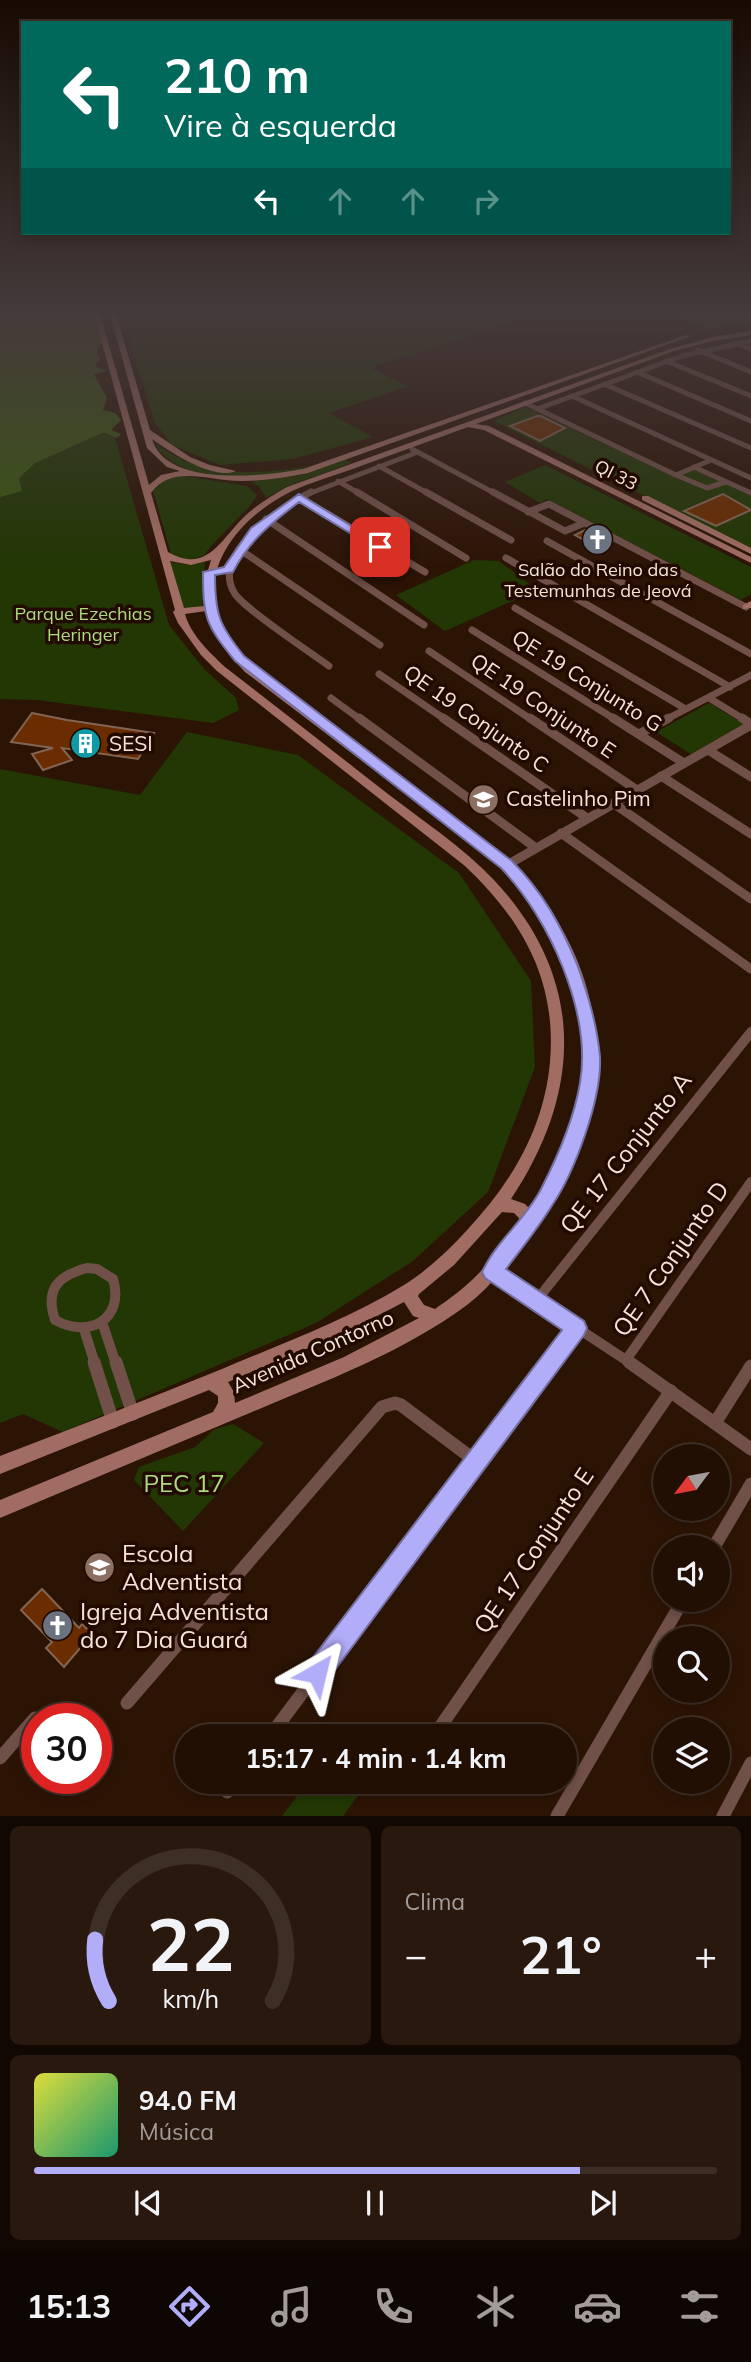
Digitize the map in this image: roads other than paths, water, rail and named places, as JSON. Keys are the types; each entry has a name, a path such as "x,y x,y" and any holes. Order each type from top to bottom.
{"main road":[{"name":"Avenida Contorno","path":"0,1465 133,1414 325,1334 411,1290 456,1252 499,1206 535,1150 553,1096 558,1061 557,1006 547,969 513,909 487,878 221,669 192,638 178,612 165,554 121,399"},
{"path":"138,399 155,454 178,469 225,479 262,493 258,507"},
{"path":"225,479 291,474 356,454 510,399"},
{"name":"Avenida Contorno","path":"0,1509 350,1363 435,1316 473,1291 492,1272 548,1197 573,1139 589,1084 591,1059 583,1003 555,928 538,901 507,864 239,659 216,630 209,608 209,572 217,553 239,523 258,507 290,489 538,399"},
{"name":"QI 33","path":"489,416 492,423 518,440 751,560"},
{"name":"QI 33","path":"465,425 484,427 518,440 751,551"},
{"path":"148,432 177,455 223,470 258,471 334,461"},
{"path":"356,454 355,458 362,462"},
{"path":"147,493 150,486 163,477 199,475"},
{"path":"720,545 731,540"},
{"path":"165,554 174,560 191,563 217,553"},
{"path":"178,612 209,608"},
{"path":"446,845 448,838 453,835 471,836"},
{"path":"513,909 530,909 538,901"},
{"path":"499,1206 519,1207 526,1213 528,1226"},
{"path":"411,1290 413,1305 427,1315 435,1316"},
{"path":"209,1382 222,1387 228,1398 219,1417"}],"street":[{"path":"537,409 565,399"},
{"path":"578,399 751,478"},
{"path":"643,399 751,448"},
{"path":"699,399 751,421"},
{"path":"525,403 707,488 726,482"},
{"path":"407,446 565,531 584,523"},
{"path":"329,666 247,607 230,585 228,570 239,549 266,519 299,497 418,452"},
{"path":"676,475 711,460"},
{"path":"379,467 511,540"},
{"path":"694,467 751,493"},
{"path":"338,481 466,558"},
{"path":"299,497 425,572"},
{"path":"528,512 549,504 749,607"},
{"path":"266,519 424,625"},
{"path":"547,541 751,654"},
{"path":"239,549 380,645"},
{"path":"506,558 730,687"},
{"path":"209,572 228,570"},
{"path":"515,608 684,708"},
{"name":"QE 19 Conjunto G","path":"471,630 684,763"},
{"name":"QE 19 Conjunto E","path":"429,651 637,790"},
{"name":"QE 19 Conjunto C","path":"379,674 587,818"},
{"path":"639,734 684,708 751,676"},
{"path":"331,698 536,848"},
{"path":"507,864 751,724 709,698"},
{"path":"708,750 751,777"},
{"path":"661,776 751,834"},
{"path":"613,803 751,899"},
{"path":"561,833 751,969"},
{"name":"QE 17 Conjunto A","path":"536,1301 751,1032"},
{"name":"QE 7 Conjunto D","path":"626,1360 751,1182"},
{"path":"97,1269 113,1279 118,1297 115,1307 102,1322 84,1329 62,1326 50,1311 52,1292 57,1282 76,1270 97,1269"},
{"path":"492,1272 626,1360 751,1449"},
{"path":"102,1322 133,1414"},
{"path":"279,1724 576,1328"},
{"path":"84,1329 113,1422"},
{"path":"715,1423 751,1366"},
{"name":"QE 17 Conjunto E","path":"442,1724 671,1391"},
{"path":"127,1703 382,1408 395,1403 401,1405 477,1462"},
{"path":"721,1535 751,1484"},
{"path":"557,1816 677,1612"},
{"path":"0,1758 21,1734"},
{"path":"723,1816 751,1763"}],"place":[{"name":"Salão do Reino das Testemunhas de Jeová","path":"598,540"},
{"name":"SESI","path":"86,744"},
{"name":"Castelinho Pim","path":"483,799"},
{"name":"Escola Adventista","path":"99,1568"},
{"name":"Igreja Adventista do 7 Dia Guará","path":"57,1626"}],"park label":[{"name":"Parque Ezechias Heringer","path":"83,624"},
{"name":"PEC 17","path":"184,1484"}]}
